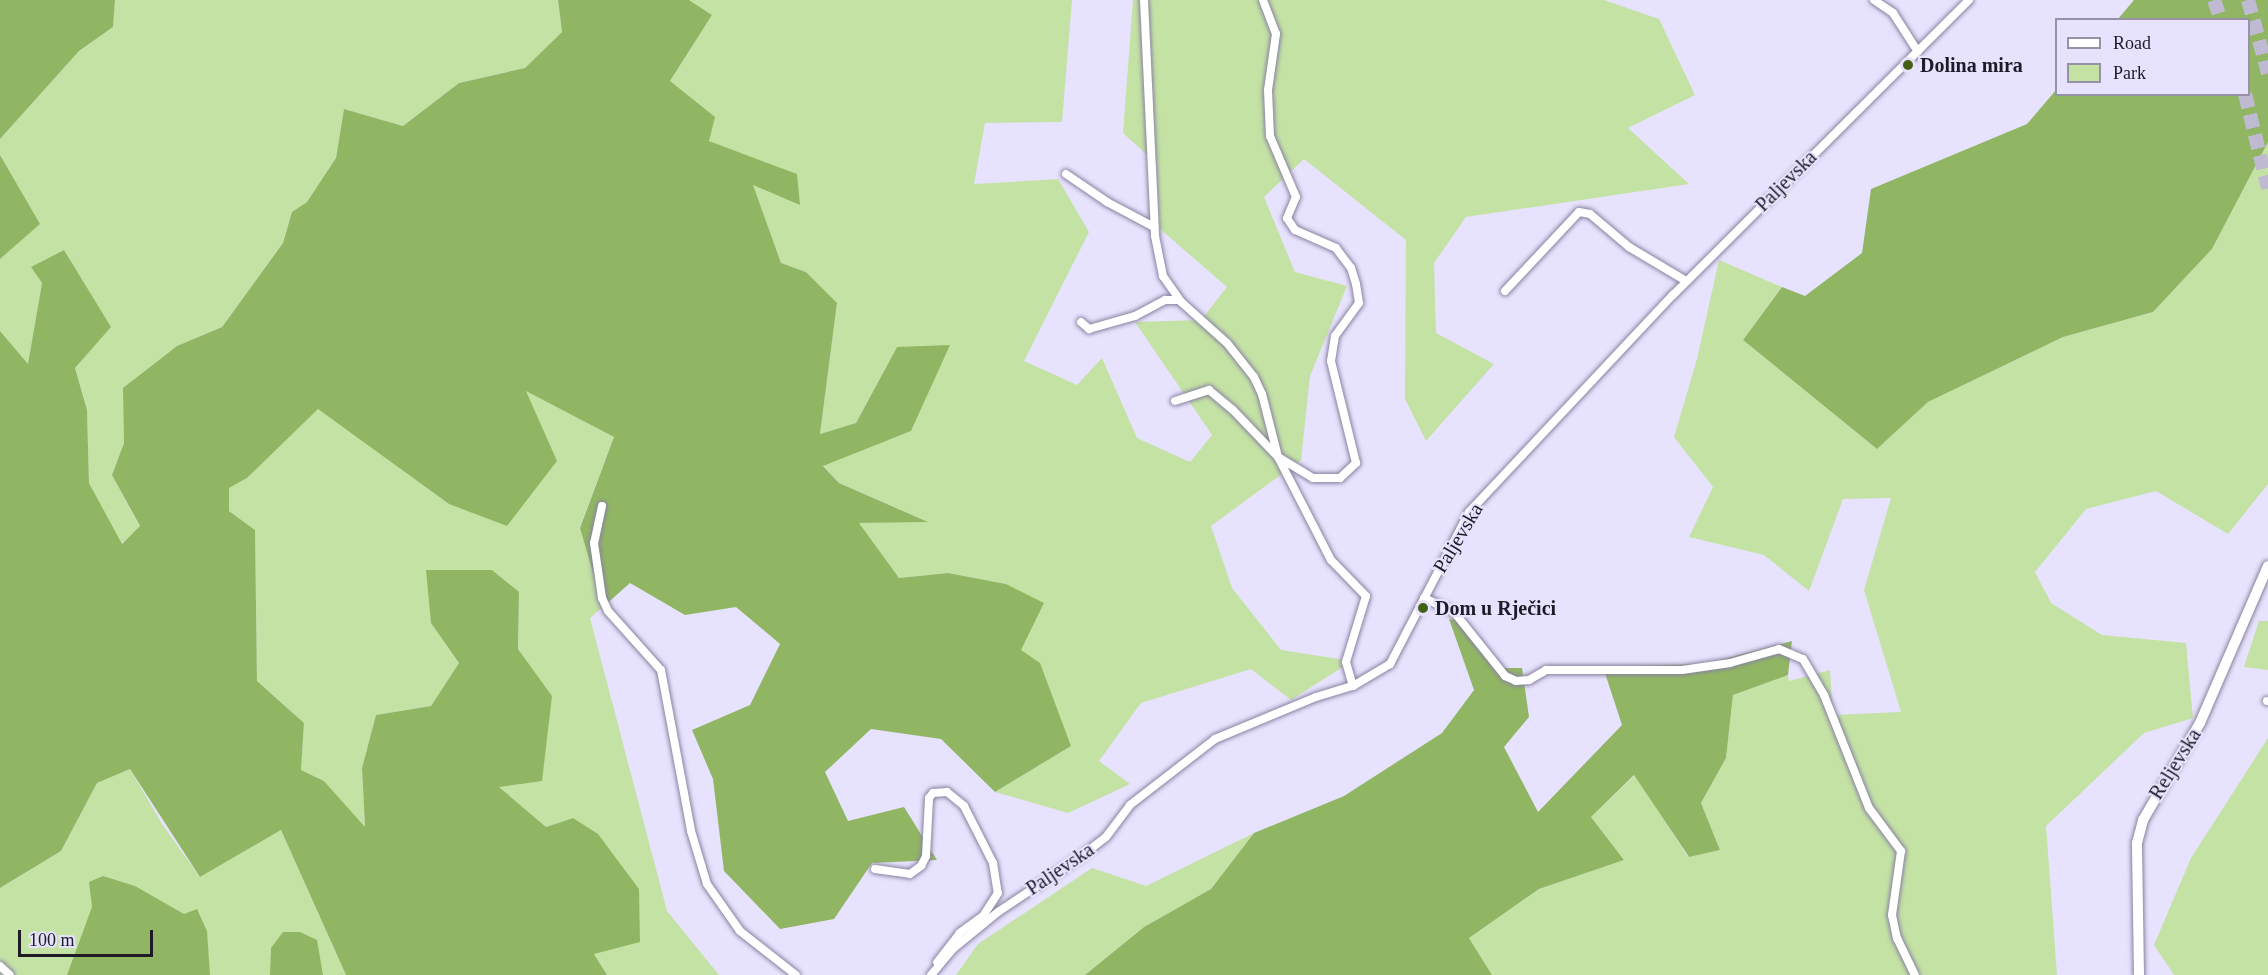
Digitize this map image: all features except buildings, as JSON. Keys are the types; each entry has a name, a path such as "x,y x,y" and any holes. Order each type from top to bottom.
{"main road":[{"name":"Reljevska","path":"2139,975 2137,843 2143,820 2200,723 2268,566"}],"street":[{"path":"1144,0 1154,227 1159,265 1181,302 1227,343 1254,376 1262,394 1278,457 1331,560 1366,596 1346,662 1353,686"},
{"path":"1175,401 1199,391 1216,393 1278,457 1313,478 1340,478 1356,463 1331,361 1335,336 1359,303 1356,284 1344,256 1328,242 1295,230 1287,218 1296,197 1270,136 1268,90 1276,34 1263,0"},
{"path":"1874,0 1893,13 1918,52"},
{"name":"Paljevska","path":"932,973 954,948 998,912 1106,837 1130,805 1215,740 1316,697 1353,686 1390,664 1469,512 1686,281 1969,0"},
{"path":"1066,174 1100,198 1154,227"},
{"path":"1505,291 1579,212 1590,214 1629,247 1686,281"},
{"path":"1081,322 1089,329 1135,316 1165,300 1181,302"},
{"path":"602,506 594,543 602,598 608,612 661,670 691,831 707,884 740,931 796,975"},
{"path":"1424,598 1454,612 1504,676 1516,681 1554,669 1682,670 1730,663 1779,649 1803,659 1824,695 1869,808 1901,851 1892,915 1897,938 1915,975"},
{"path":"875,869 910,874 921,866 926,856 929,798 933,793 947,792 964,806 993,863 998,892 983,916 945,948 932,973"},
{"path":"0,966 10,975"}],"green space":[{"path":"0,0 115,0 113,27 79,51 0,139"},
{"path":"115,0 558,0 562,32 525,68 459,83 403,126 344,109 336,158 307,203 292,212 283,243 222,327 177,346 124,388 124,443 112,475 140,527 121,544 89,483 87,410 75,368 110,327 64,250 32,267 42,283 28,365 0,331 0,259 39,224 0,155 0,139 79,51 113,27"},
{"path":"558,0 689,0 712,15 670,81 715,117 709,141 797,174 800,205 753,185 781,263 806,272 837,303 820,434 856,423 897,347 950,345 911,431 823,466 839,483 928,522 859,523 899,578 948,573 1006,584 1044,603 1021,650 1040,663 1071,746 995,792 941,739 871,729 825,772 848,821 904,807 937,860 872,863 834,919 780,929 724,871 713,779 692,730 750,705 780,644 736,607 685,615 630,583 603,607 580,528 614,437 526,391 557,461 507,526 449,504 318,409 247,478 229,488 229,511 255,530 257,681 304,723 301,770 324,781 365,827 362,768 376,715 431,706 459,663 431,623 426,570 492,570 519,592 518,649 552,696 542,781 499,787 546,827 573,818 598,834 639,889 640,942 594,954 607,975 346,975 281,830 200,877 130,769 97,783 61,851 0,888 0,331 28,364 42,283 31,267 64,250 111,327 75,368 87,410 89,483 122,544 140,526 112,475 124,443 123,388 177,346 222,327 283,243 292,212 307,202 336,158 344,109 403,126 459,83 525,68 562,32"},
{"path":"689,0 1072,0 1062,122 985,123 974,184 1058,179 1089,232 1024,361 1077,385 1102,358 1137,438 1190,462 1212,435 1135,322 1201,320 1227,287 1160,229 1157,164 1123,133 1133,0 1604,0 1659,19 1695,95 1628,128 1689,184 1466,217 1434,263 1436,333 1494,364 1426,441 1405,399 1406,240 1304,159 1264,197 1295,272 1347,286 1310,376 1301,460 1211,526 1232,588 1281,650 1352,661 1291,700 1251,669 1141,703 1099,761 1130,784 1068,813 995,792 1071,746 1021,650 1006,584 948,573 899,578 858,523 926,521 839,483 823,465 911,431 897,347 856,423 820,434 837,304 806,272 781,263 752,184 709,141 670,81 712,15"},
{"path":"2134,0 2268,0 2268,142 2212,249 2153,312 2063,337 1928,402 1877,449 1743,340 1782,287 1805,296 1862,253 1871,189 2027,124 2055,91 2055,96 2250,96 2250,18 2119,18"},
{"path":"2268,142 2268,484 2228,534 2156,491 2086,509 2035,572 2051,603 2102,635 2186,643 2193,718 2144,733 2046,826 2057,975 1492,975 1469,938 1539,889 1624,860 1591,817 1635,775 1688,857 1720,850 1701,803 1726,758 1733,695 1788,675 1789,681 1830,670 1833,715 1901,712 1864,590 1891,498 1843,499 1809,591 1764,555 1689,537 1713,487 1674,437 1697,359 1719,260 1782,287 1743,340 1877,449 1928,402 2063,337 2153,312 2212,249"},
{"path":"0,155 40,224 0,259"},
{"path":"526,390 614,437 580,527 603,607 590,618 667,911 719,975 607,975 594,954 573,818 546,827 498,787 552,697 518,649 519,592 431,623 459,663 431,706 376,715 362,768 365,828 324,781 301,770 304,723 257,681 255,530 229,511 229,487 247,478 318,408 449,504"},
{"path":"1449,619 1467,622 1494,668 1522,668 1529,717 1504,747 1538,812 1622,725 1603,667 1704,664 1792,641 1788,675 1733,695 1726,758 1701,803 1720,850 1689,857 1634,775 1591,817 1624,860 1539,889 1469,938 1492,975 1085,975 1144,927 1211,889 1254,833 1344,796 1442,733 1474,690"},
{"path":"2259,621 2268,621 2268,670 2244,667"},
{"path":"2268,738 2268,975 2174,975 2154,945 2191,858"},
{"path":"130,769 162,824 200,877 281,830 346,975 0,975 0,888 61,851 97,783"},
{"path":"1254,833 1211,889 1144,927 1085,975 956,975 978,944 1092,868 1146,886"},
{"path":"103,876 135,886 184,914 197,909 207,931 210,975 67,975 92,907 89,882"},
{"path":"283,932 300,932 317,940 323,975 270,975 271,948"}],"tunnel":[{"path":"2214,0 2220,18"},
{"path":"2248,0 2268,73"},
{"path":"2245,96 2268,188"}],"place":[{"name":"Dolina mira","path":"1908,65"},
{"name":"Dom u Rječici","path":"1423,608"}]}
